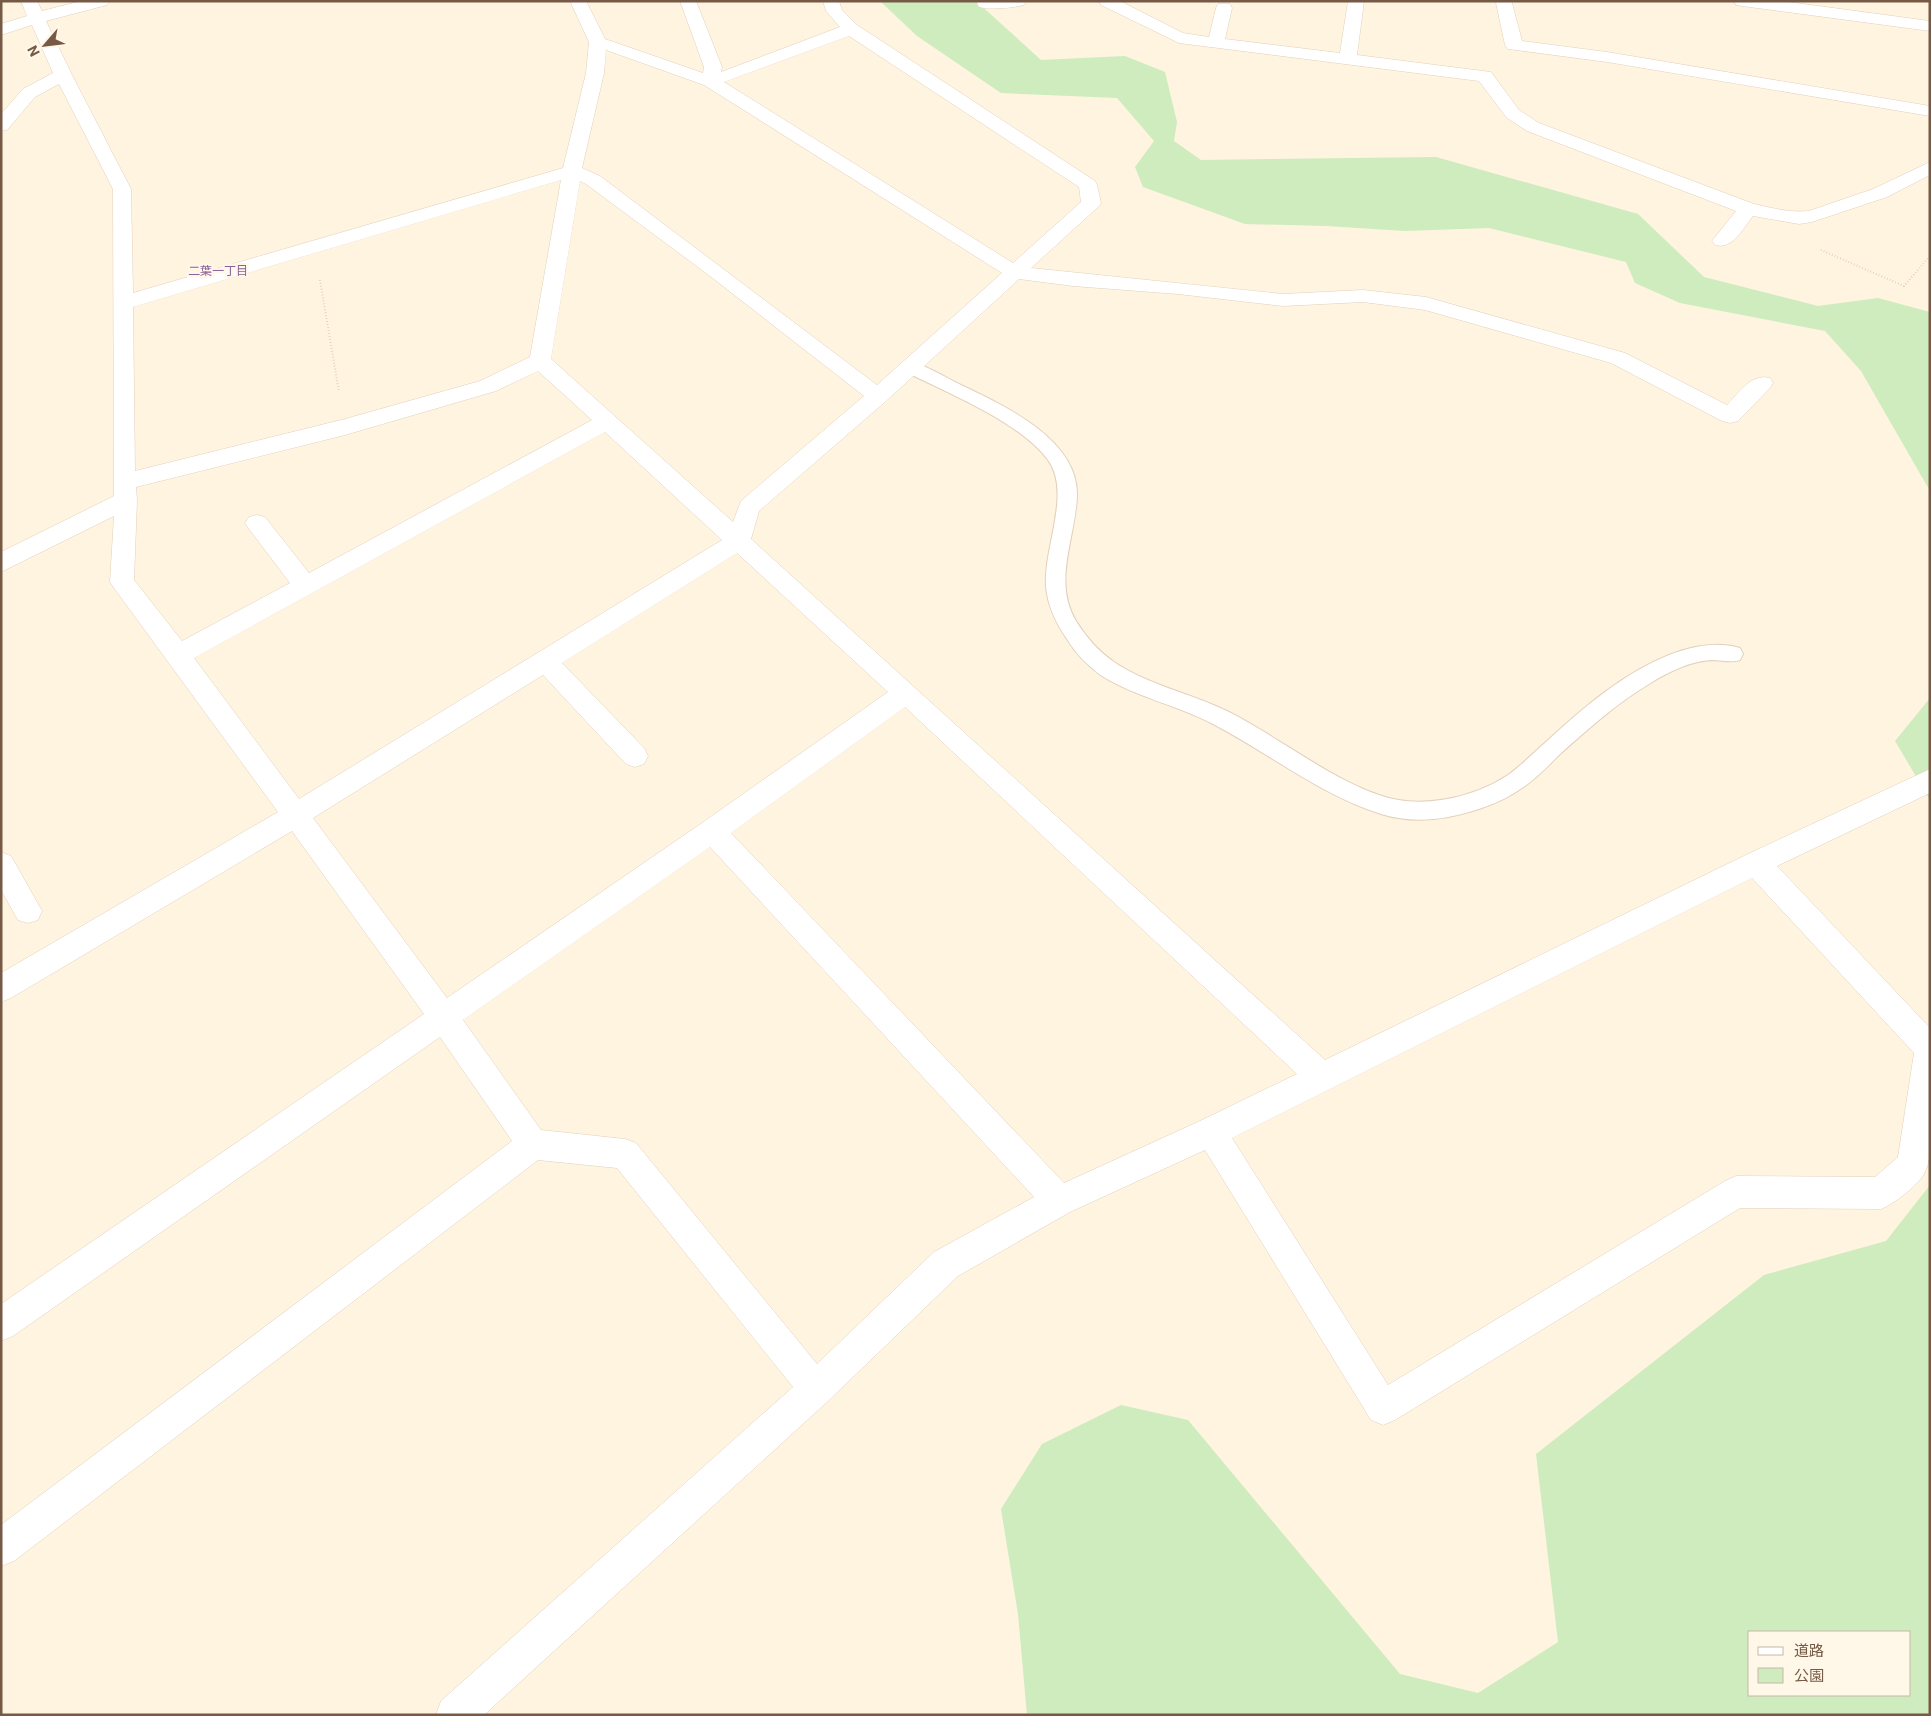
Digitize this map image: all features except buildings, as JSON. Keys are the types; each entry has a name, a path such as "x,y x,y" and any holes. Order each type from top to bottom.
{"street":[{"path":"1,30 33,10 101,1"},
{"path":"540,361 572,171 595,73 598,42 578,1"},
{"path":"688,1 713,68 710,81"},
{"path":"1,989 294,816 739,541 749,507 878,396 1091,203 1088,185 851,30 834,11 831,1"},
{"path":"985,3 1018,1"},
{"path":"1107,1 1179,38 1485,76 1512,114 1533,126 1748,209 1775,215 1798,218 1812,216 1862,200 1930,168"},
{"path":"1348,58 1356,1"},
{"path":"1742,1 1930,26"},
{"path":"1504,3 1514,44 1607,57 1930,112"},
{"path":"1216,42 1224,8"},
{"path":"33,10 63,75 122,189 125,491 122,582 178,655 294,816 444,1018 533,1144"},
{"path":"710,81 851,30"},
{"path":"598,42 710,81 1014,272 1073,280 1178,288 1283,300 1362,296 1426,304 1618,358 1730,416 1762,383"},
{"path":"1,126 29,93 63,75"},
{"path":"123,303 572,171 593,180 717,272 878,396"},
{"path":"1722,241 1748,209"},
{"path":"540,361 608,420 906,693 1320,1076"},
{"path":"1,562 125,491 488,386 540,361"},
{"path":"178,655 608,420"},
{"path":"257,523 306,586"},
{"path":"545,661 635,756"},
{"path":"1,1324 444,1018 906,693"},
{"path":"456,1715 816,1389 946,1264 1059,1201 1211,1132 1320,1076 1756,862 1888,802 1930,780"},
{"path":"712,831 1059,1201"},
{"path":"1211,1132 1383,1408 1736,1192 1881,1193 1912,1165 1930,1049 1756,862"},
{"path":"1,864 28,911"},
{"path":"1,1548 533,1144 625,1154 816,1389"}],"lane":[{"path":"910,367 1007,416 1050,450 1064,471 1068,490 1056,556 1056,580 1059,601 1064,619 1096,660 1148,689 1207,711 1338,786 1371,802 1406,810 1426,809 1462,804 1488,796 1514,782 1604,704 1666,663 1706,652 1732,654"}],"path":[{"path":"1798,218 1805,243 1904,286 1930,256"},
{"path":"314,247 345,427"}],"green space":[{"path":"880,1 976,1 1041,60 1125,56 1165,72 1177,122 1174,141 1201,160 1436,157 1638,214 1704,277 1818,306 1878,298 1930,312 1930,491 1861,371 1825,331 1680,303 1635,283 1626,262 1489,228 1405,231 1327,226 1245,224 1143,187 1135,167 1154,141 1117,98 1001,93 917,36"},
{"path":"1930,698 1930,800 1895,741"},
{"path":"1930,1185 1930,1715 1027,1715 1018,1614 1001,1509 1042,1444 1121,1405 1188,1420 1400,1674 1478,1693 1558,1642 1536,1454 1764,1275 1886,1241"}],"district":[{"name":"二葉一丁目","path":"218,271"}]}
